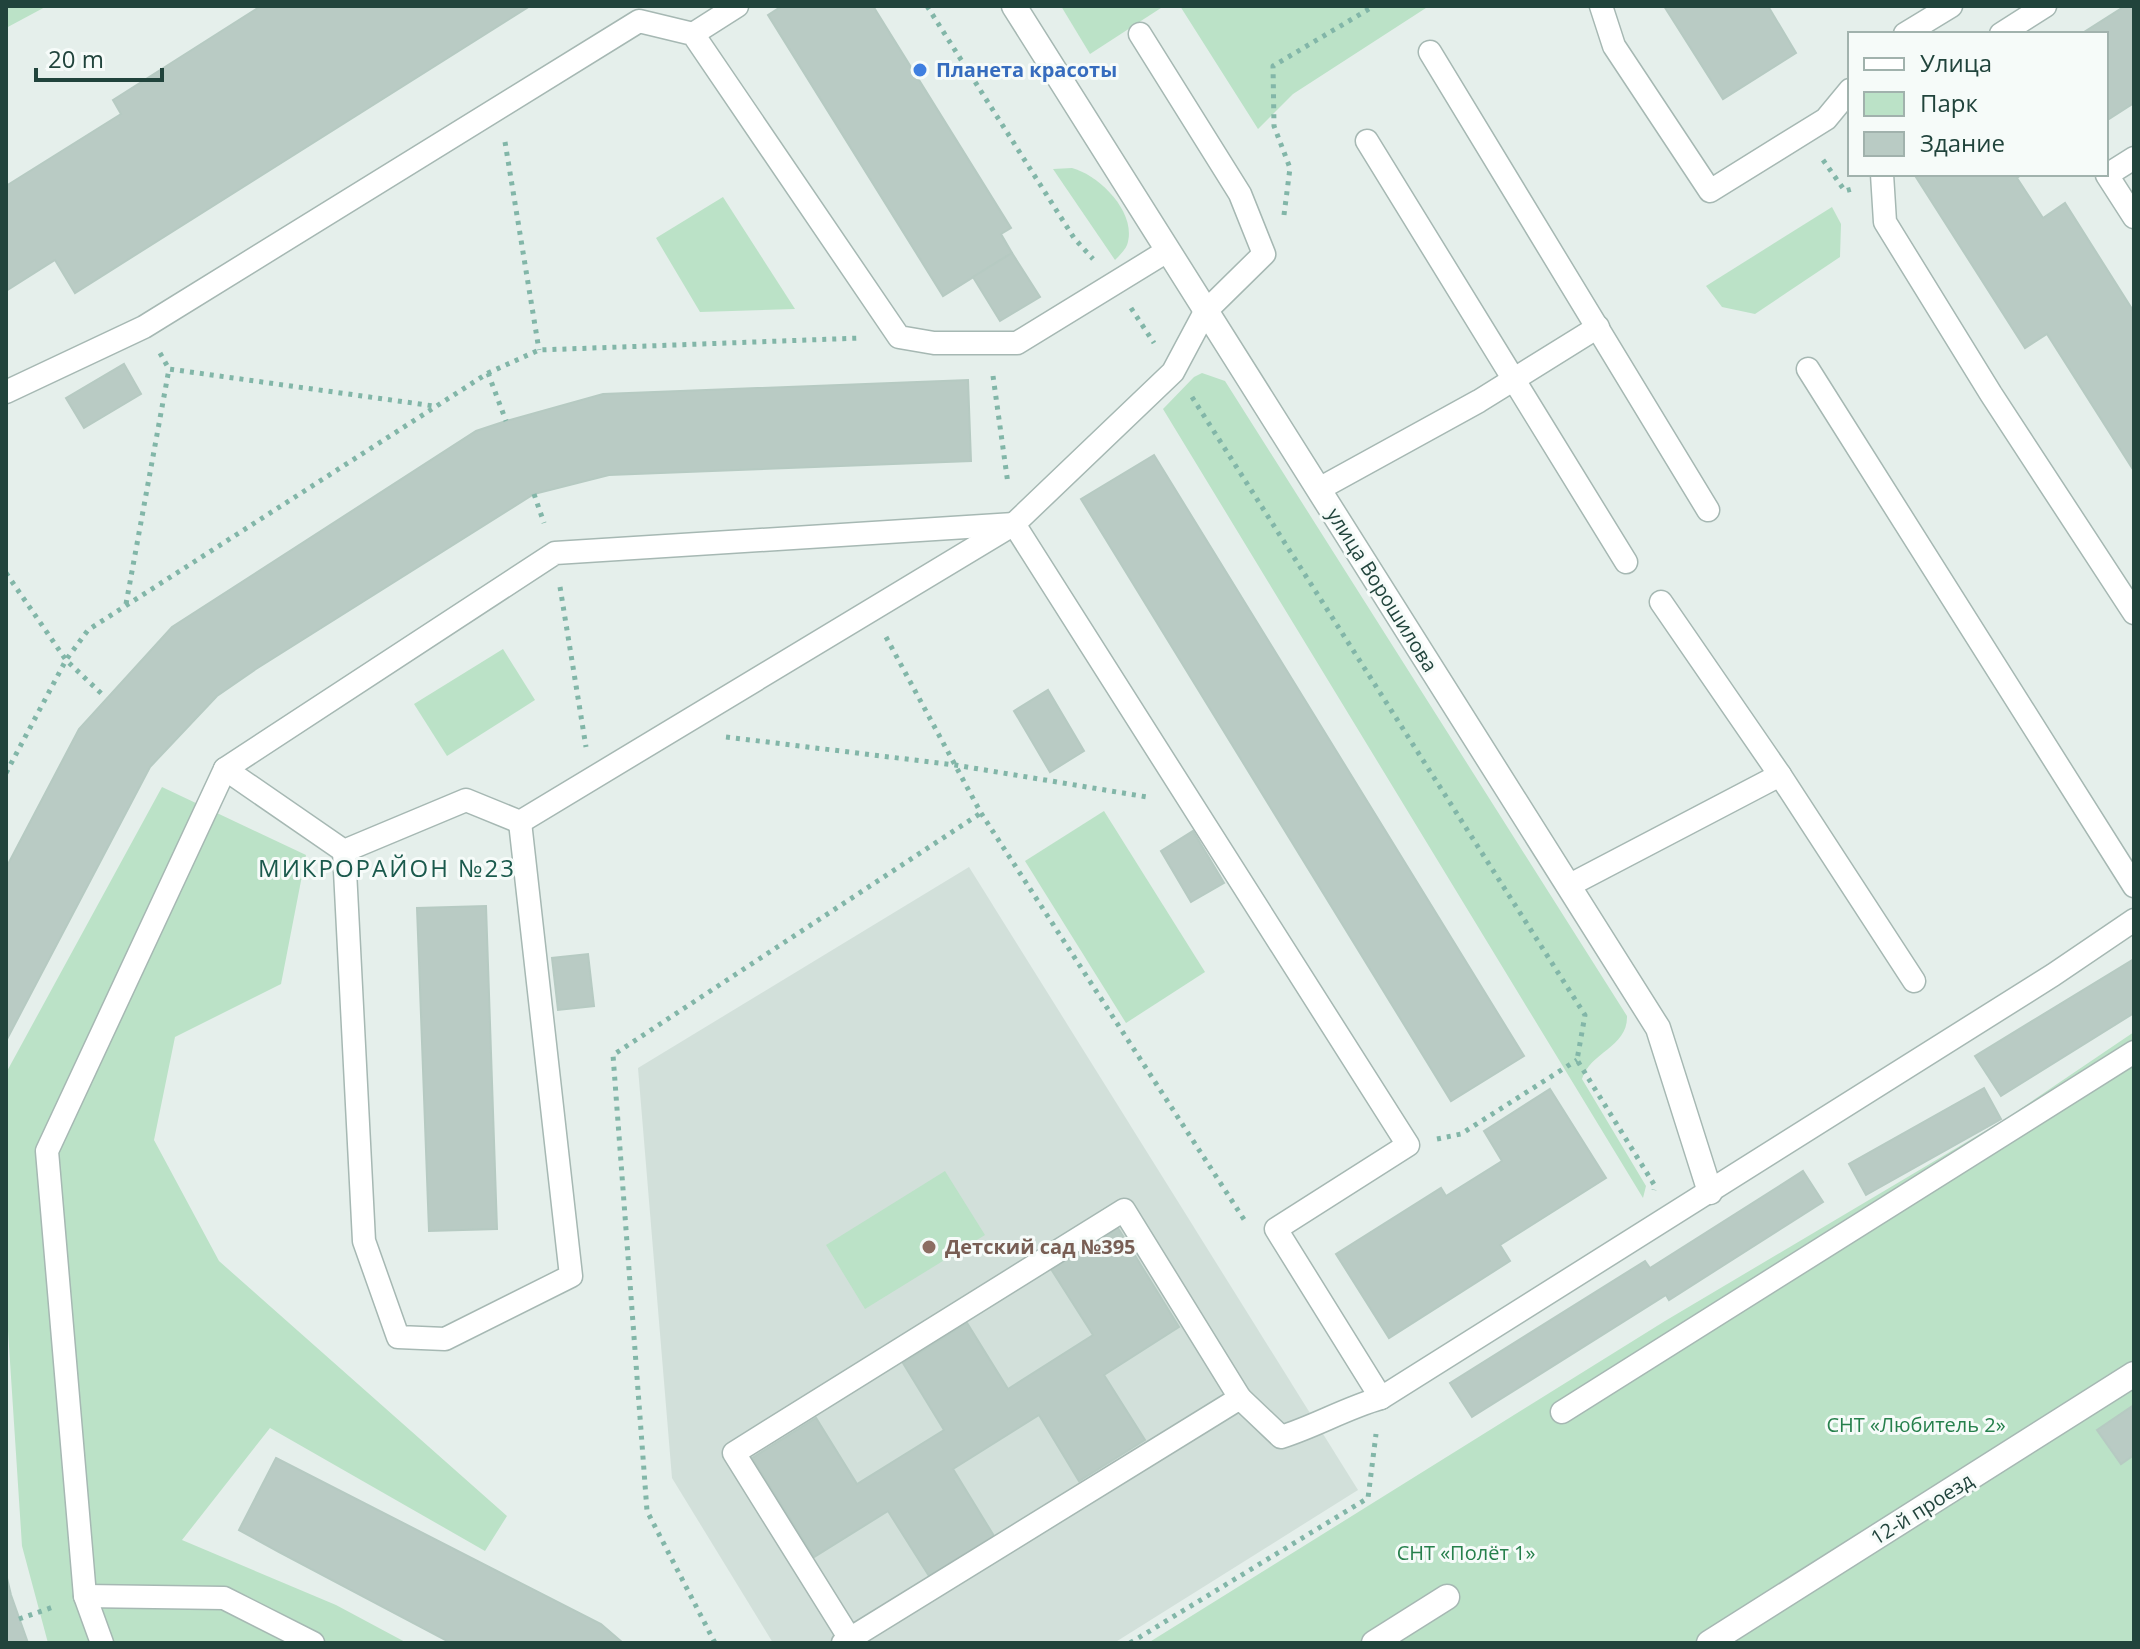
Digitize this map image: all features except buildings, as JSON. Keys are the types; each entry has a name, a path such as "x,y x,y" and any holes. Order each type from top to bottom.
{"street":[{"name":"улица Ворошилова","path":"1014,6 1658,1028 1710,1192"},
{"name":"12-й проезд","path":"1709,1643 2134,1374"},
{"path":"1374,1643 1447,1597"}],"lane":[{"path":"693,34 737,6"},
{"path":"1601,6 1614,46 1710,191 1826,119 1848,92"},
{"path":"1908,32 1951,6"},
{"path":"2004,32 2045,6"},
{"path":"6,392 144,327 639,21 693,34 899,337 934,343 1017,343 1167,251"},
{"path":"520,822 870,608 1014,524 1173,372 1205,312 1264,254 1240,194 1140,34"},
{"path":"1430,52 1708,510"},
{"path":"1367,141 1626,562"},
{"path":"2108,174 2134,158"},
{"path":"1882,176 1885,222 1991,394 2134,613"},
{"path":"2108,176 2134,217"},
{"path":"1319,489 1514,379 1598,327"},
{"path":"1808,369 2134,886"},
{"path":"102,1643 85,1596 47,1151 225,769 555,553 1014,524"},
{"path":"1014,524 1408,1145 1276,1229 1381,1398"},
{"path":"1661,602 1780,775 1914,981"},
{"path":"225,769 344,851"},
{"path":"1568,886 1780,775"},
{"path":"344,851 466,800 520,822"},
{"path":"344,851 364,1241 398,1337 445,1339 571,1276 520,822"},
{"path":"1240,1398 846,1641 734,1453 1124,1210 1240,1398 1281,1437 1317,1426 1352,1406 1381,1398 2053,975 2134,920"},
{"path":"1562,1412 2134,1052"},
{"path":"85,1596 224,1598 313,1643"}],"path":[{"path":"927,6 1074,238 1115,284 1173,372 1585,1015 1577,1060 1655,1186 1652,1197"},
{"path":"1282,227 1290,168 1274,126 1273,66 1374,6"},
{"path":"499,109 539,350"},
{"path":"1804,133 1845,191 1858,187"},
{"path":"6,773 66,660 88,630 488,373 539,350 899,337"},
{"path":"988,343 1014,524"},
{"path":"125,606 169,369 435,406"},
{"path":"488,373 506,421"},
{"path":"534,494 555,553 591,779"},
{"path":"6,573 66,660 105,697"},
{"path":"870,608 981,813 1246,1223"},
{"path":"670,731 955,765 1192,804"},
{"path":"715,1643 647,1511 613,1055 981,813"},
{"path":"1408,1145 1461,1134 1577,1060"},
{"path":"1130,1643 1368,1498 1381,1398"}],"shaded area":[{"name":"Детский сад №395","path":"969,867 1358,1490 1114,1643 773,1643 672,1478 638,1068"}],"green space":[{"path":"6,6 47,6 6,28"},
{"path":"1061,6 1164,6 1090,54"},
{"path":"1180,6 1429,6 1293,94 1258,129"},
{"path":"1072,168 1094,178 1122,208 1129,233 1126,247 1115,260 1053,169"},
{"path":"723,197 795,309 700,312 656,238"},
{"path":"1832,207 1841,224 1840,257 1755,314 1722,307 1706,286"},
{"path":"1202,373 1225,381 1627,1016 1622,1035 1593,1062 1582,1079 1646,1186 1643,1198 1163,409 1194,377"},
{"path":"503,649 535,700 447,756 414,704"},
{"path":"162,787 306,855 281,984 175,1037 154,1140 219,1261 507,1516 485,1551 270,1428 182,1540 336,1605 407,1643 48,1643 22,1546 6,1300 6,1073"},
{"path":"1104,811 1205,972 1126,1023 1025,861"},
{"name":"СНТ «Любитель 2»","path":"2134,1032 2134,1643 1148,1643 1665,1321 2007,1118"},
{"path":"945,1171 985,1235 865,1309 826,1245"}],"place":[{"name":"Планета красоты","path":"920,70"},
{"name":"Детский сад №395","path":"929,1247"}],"district":[{"name":"МИКРОРАЙОН №23","path":"387,869"}],"park label":[{"name":"СНТ «Полёт 1»","path":"1466,1553"}]}
